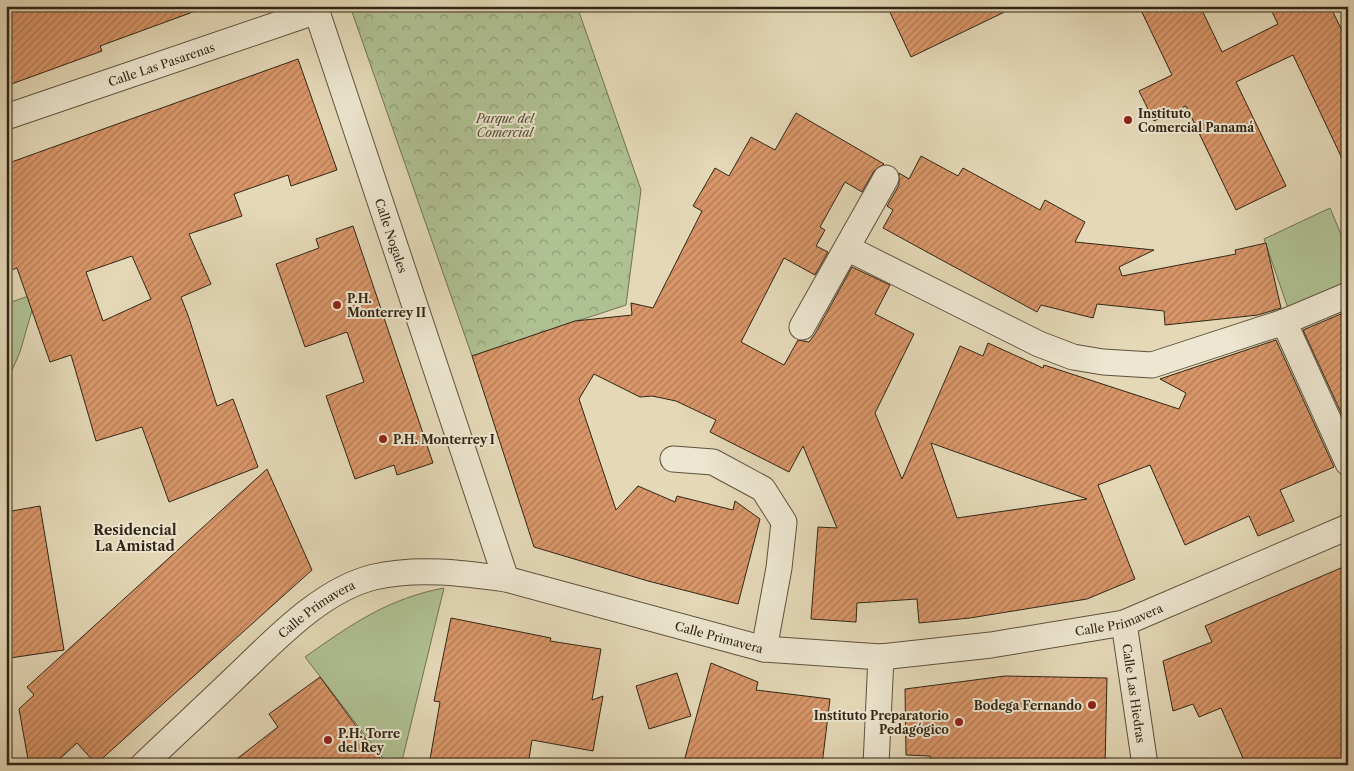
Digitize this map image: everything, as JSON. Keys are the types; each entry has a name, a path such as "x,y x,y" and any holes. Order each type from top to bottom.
{"street":[{"name":"Calle Las Pasarenas","path":"6,117 316,9"},
{"name":"Calle Nogales","path":"316,9 506,580"},
{"path":"802,327 886,178"},
{"path":"847,248 1039,344 1073,356 1103,362 1152,365 1284,322 1348,296"},
{"path":"1284,322 1348,463"},
{"path":"673,459 713,462 763,488 784,522 780,568 764,649"},
{"name":"Calle Primavera","path":"143,765 289,628 335,593 373,578 413,572 464,573 506,580 764,649 881,657 991,645 1124,623 1348,527"},
{"name":"Calle Las Hiedras","path":"1124,623 1145,765"},
{"path":"876,765 881,657"}],"green space":[{"name":"Parque del Comercial","path":"350,6 577,6 641,190 626,305 472,356"},
{"path":"1330,208 1348,251 1348,284 1288,308 1264,239"},
{"path":"37,293 20,352 6,384 6,304"},
{"path":"444,588 401,765 388,765 305,657 371,614 405,598"}],"building":[{"path":"6,6 201,6 201,9 100,46 102,51 6,86"},
{"path":"887,6 1017,6 911,57"},
{"path":"1139,6 1200,6 1222,52 1278,24 1269,6 1330,6 1348,43 1348,171 1293,55 1236,82 1286,186 1236,210 1186,106 1154,121 1139,91 1172,75"},
{"path":"298,59 337,170 291,186 288,175 234,194 242,216 189,234 211,284 181,297 217,406 233,399 258,467 169,502 142,427 96,441 71,355 50,362 17,268 6,272 6,164","holes":["132,256 151,299 103,321 86,272"]},
{"path":"796,113 884,164 874,171 862,192 845,182 820,227 825,230 816,246 828,252 815,275 784,258 741,342 784,365 798,340 809,342 815,334 852,267 890,285 875,314 914,334 875,413 902,479 960,346 983,356 988,343 1043,368 1044,365 1179,409 1186,393 1160,379 1276,340 1334,467 1280,490 1294,521 1258,536 1249,516 1185,545 1150,465 1098,485 1135,579 1087,599 970,618 919,623 917,599 857,603 856,622 811,619 818,527 837,528 803,446 789,472 710,432 716,420 676,401 652,396 640,397 594,374 579,399 616,510 638,486 675,502 677,496 733,510 735,501 760,519 738,604 648,581 534,547 472,356 575,321 632,315 631,303 653,308 702,211 693,206 715,168 729,176 751,137 775,150","holes":["931,443 1087,499 957,518"]},
{"path":"921,156 958,176 963,168 1040,210 1045,200 1085,222 1075,242 1154,250 1119,267 1122,276 1236,254 1235,250 1266,243 1281,308 1258,315 1165,325 1164,311 1097,304 1093,318 1041,305 1037,312 883,228 893,210 887,206 899,185 899,173 909,179"},
{"path":"353,226 433,463 397,475 394,465 355,479 326,396 364,382 347,332 305,347 276,264 319,248 316,239"},
{"path":"1348,311 1348,428 1303,330"},
{"path":"267,469 312,570 96,764 77,743 53,765 29,765 19,709 34,695 27,687"},
{"path":"40,506 64,650 10,658 6,635 6,512"},
{"path":"1348,565 1348,765 1246,765 1221,708 1199,717 1193,704 1173,711 1163,661 1212,642 1205,626"},
{"path":"451,618 551,638 550,641 601,649 592,700 603,696 593,751 532,740 528,765 429,765 440,702 434,701"},
{"path":"711,663 758,682 756,690 830,699 822,765 683,765"},
{"path":"677,673 691,716 649,729 636,686"},
{"path":"1005,676 1107,678 1105,765 930,765 930,756 906,755 905,689"},
{"name":"P.H. Torre del Rey","path":"320,677 385,765 229,765 278,727 269,714"}],"place":[{"name":"Instituto Comercial Panamá","path":"1128,120"},
{"name":"P.H. Monterrey II","path":"337,305"},
{"name":"P.H. Monterrey I","path":"383,439"},
{"name":"Bodega Fernando","path":"1092,705"},
{"name":"Instituto Preparatorio Pedagógico","path":"959,722"},
{"name":"P.H. Torre del Rey","path":"328,740"}],"district":[{"name":"Residencial La Amistad","path":"135,538"}]}
